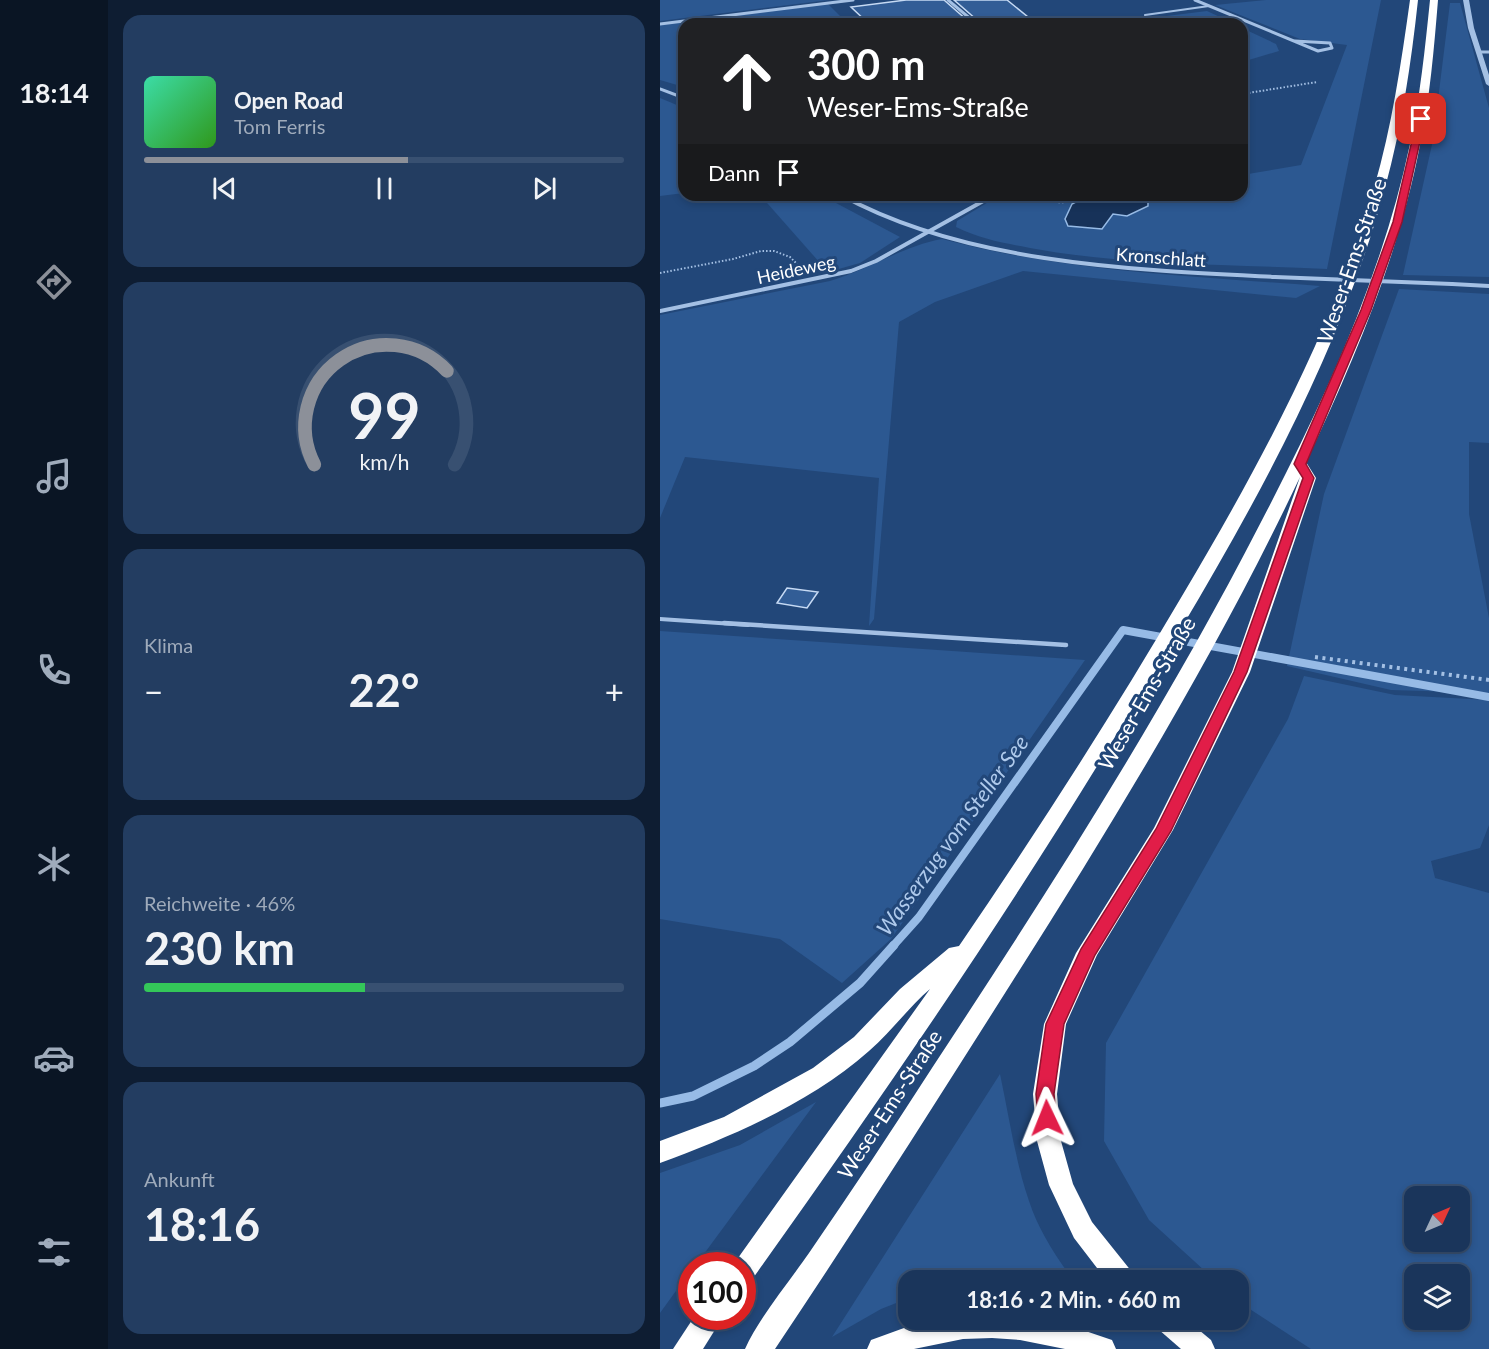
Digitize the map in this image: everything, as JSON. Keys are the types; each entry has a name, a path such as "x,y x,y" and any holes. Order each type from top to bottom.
{"highway":[{"name":"Weser-Ems-Straße","path":"756,1254 803,1190 1064,806 1220,546 1290,412 1328,328 1365,235 1397,117 1414,0"},
{"name":"Weser-Ems-Straße","path":"759,1349 1054,900 1197,662 1300,464 1366,310 1397,222 1421,119 1434,0"},
{"path":"1114,1270 1083,1230 1061,1185 1049,1141 1045,1094 1055,1024 1087,953 1163,831 1241,672 1308,478 1300,464"},
{"path":"660,1152 733,1125 821,1075 862,1044 908,995 975,939"},
{"path":"881,1349 955,1327 995,1325 1034,1328 1102,1349"},
{"path":"687,1349 701,1330"},
{"path":"1179,1330 1202,1349"}],"street":[{"path":"708,18 853,0"},
{"path":"948,0 969,18"},
{"path":"1196,0 1238,18"},
{"path":"1466,0 1478,52 1489,84"},
{"path":"660,24 678,22"},
{"path":"1248,22 1318,51 1332,48 1330,43 1295,41"},
{"path":"1478,52 1489,52"},
{"path":"660,89 678,96"},
{"name":"Kronschlatt","path":"854,201 893,219 931,232 1025,254 1094,265 1275,278 1489,286"},
{"name":"Heideweg","path":"660,311 851,271 876,261 984,201"}],"lane":[{"path":"1145,15 1209,6"},
{"path":"660,619 1066,645"}],"path":[{"path":"1248,93 1317,82"},
{"path":"1049,201 1061,203 1072,201"},
{"path":"660,273 733,259 761,251 774,251 790,257 812,280"},
{"path":"1315,657 1489,680"}],"shaded area":[{"path":"660,0 829,0 678,18 660,21"},
{"path":"1266,0 1381,0 1327,269 1141,261 1067,254 1001,242 974,235 956,227 957,221 990,201 1078,201 1072,204 1113,214 1141,201 1248,201 1248,174 1301,165 1347,45 1300,39 1215,5"},
{"path":"1450,3 1460,3 1489,108 1489,277 1403,275 1433,140"},
{"path":"828,4 842,18 716,18"},
{"path":"1207,11 1222,18 1150,18"},
{"path":"678,23 678,85 660,80 660,25"},
{"path":"1248,31 1276,44 1279,51 1248,60"},
{"path":"660,98 678,106 678,194 660,196"},
{"path":"765,201 832,201 900,237 860,263 828,272"},
{"path":"1078,201 1148,201 1148,206 1127,216 1113,214 1102,229 1068,226 1065,219 1072,204"},
{"path":"942,239 988,250 1082,266 1320,286 1296,298 1023,271 935,302 899,322 874,619 869,626 879,478 685,457 660,518 660,315 830,281 899,252"},
{"path":"1399,289 1489,294 1489,443 1469,442 1469,514 1489,618 1489,693 1391,690 1287,666 1324,494"},
{"path":"660,631 1085,660 891,939 842,983 780,939 660,919"},
{"path":"1304,676 1395,695 1489,700 1489,825 1480,848 1431,861 1435,878 1489,893 1489,1349 1311,1349 1249,1309 1249,1270 1204,1270 1149,1220 1104,1141 1106,1043 1288,719"},
{"path":"1000,1074 1016,1154 1029,1201 1037,1222 1066,1270 898,1270 898,1302 881,1309 832,1337"},
{"path":"816,1102 705,1252 678,1252 678,1288 660,1313 660,1173 740,1145"}],"building":[{"path":"906,0 944,0 965,18 863,18 851,7"},
{"path":"954,0 1007,0 1028,17 1020,18 975,18"},
{"path":"787,588 818,592 807,608 777,603"}],"waterway":[{"name":"Wasserzug vom Steller See","path":"893,946 919,917 1123,630 1489,697"},
{"name":"Wasserzug vom Steller See","path":"660,1103 693,1096 754,1066 790,1042 860,983 894,945"}],"route":[{"path":"1047,1118 1045,1094 1055,1024 1087,953 1163,831 1241,672 1308,478 1300,464 1366,310 1397,222 1421,119"}]}
